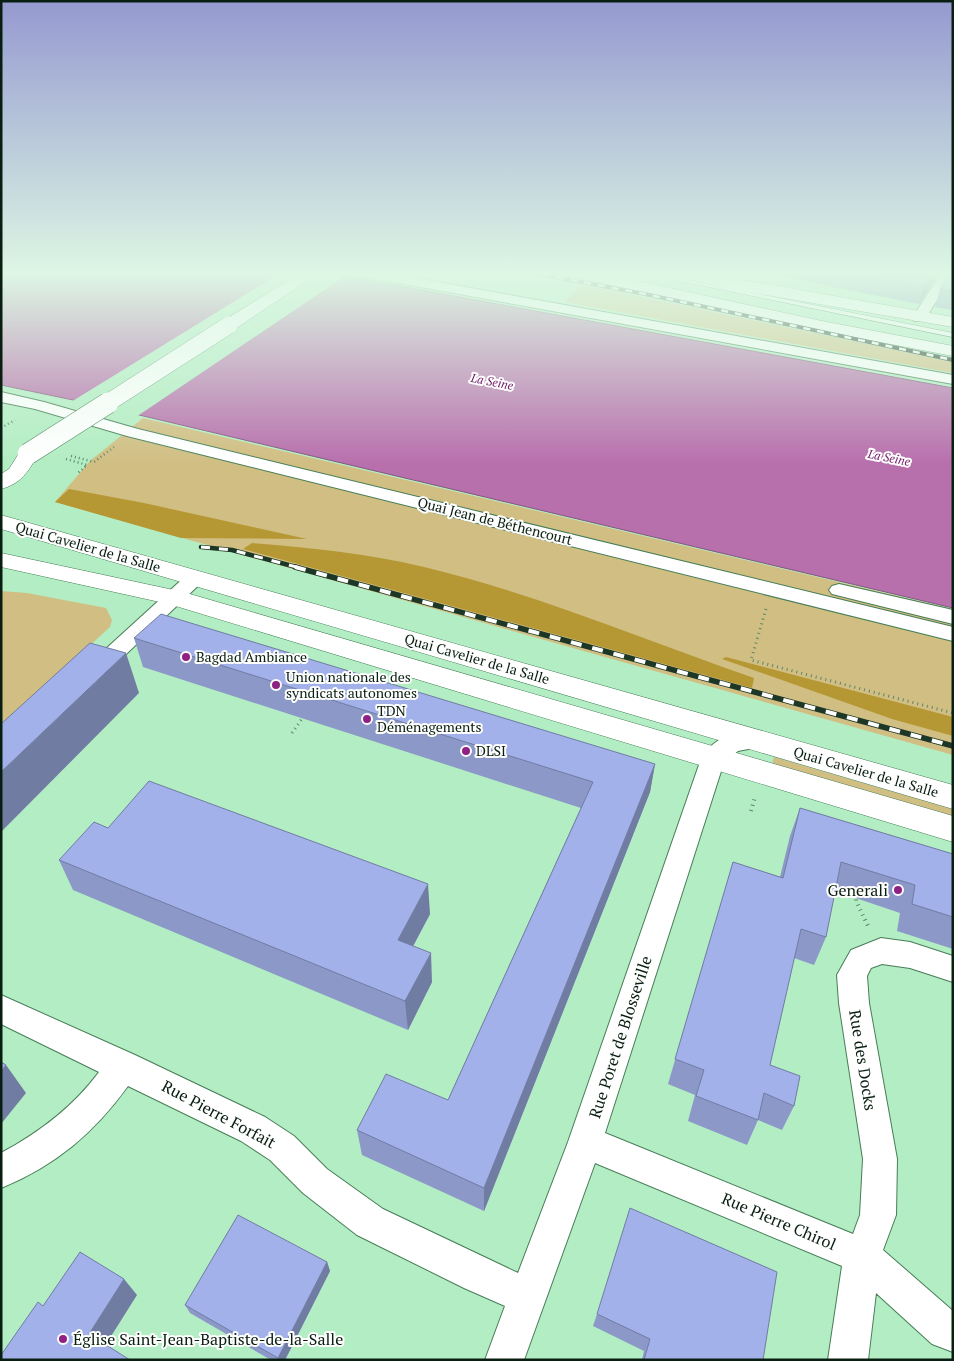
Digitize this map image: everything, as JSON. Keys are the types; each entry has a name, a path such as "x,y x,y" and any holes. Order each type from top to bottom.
{"main road":[{"path":"1,461 28,454 214,336"},
{"path":"872,336 953,351"},
{"path":"926,336 953,341"},
{"path":"1,483 17,473 28,454"},
{"name":"Quai Cavelier de la Salle","path":"1,522 953,797"},
{"name":"Quai Cavelier de la Salle","path":"1,560 174,597 953,829"}],"street":[{"path":"707,336 953,380"},
{"name":"Quai Jean de Béthencourt","path":"1,397 138,422 953,617"},
{"name":"Quai Jean de Béthencourt","path":"38,405 133,433 953,634"},
{"path":"78,687 196,578"},
{"name":"Rue Poret de Blosseville","path":"504,1360 585,1142 713,759 719,750 731,742 756,740"},
{"name":"Rue des Docks","path":"848,1360 862,1256 878,1215 880,1159 854,1003 852,975 861,959 881,952 910,955 953,969"},
{"name":"Rue Pierre Forfait","path":"1,1009 124,1066 266,1136 282,1148 315,1182 370,1222 477,1275 528,1296"},
{"path":"1,1171 19,1162 72,1126 98,1100 124,1066"},
{"name":"Rue Pierre Chirol","path":"585,1142 862,1256 946,1330 953,1333"}],"path":[{"path":"74,457 94,462"},
{"path":"68,460 87,465 78,473"},
{"path":"772,589 751,660 953,713"},
{"path":"292,733 306,714"},
{"path":"751,811 755,796"},
{"path":"856,900 857,891"}],"shaded area":[{"path":"748,336 826,336 953,362 953,373"},
{"path":"143,418 953,609 953,755 55,502 90,461"},
{"path":"69,489 144,503 307,539 181,538 55,502"},
{"path":"252,543 317,549 381,558 424,567 508,590 754,678 752,688 243,549"},
{"path":"1,591 27,593 106,608 112,620 110,627 1,727"},
{"path":"726,657 953,717 953,736 892,719 722,659"},
{"path":"774,757 953,809 953,818 772,764"}],"water":[{"name":"La Seine","path":"1,336 668,336 953,388 953,608 97,405 1,385"}],"pier":[{"path":"179,336 257,336 136,417 71,402"}],"building":[{"path":"161,614 655,764 484,1188 357,1130 386,1074 448,1100 593,782 134,638"},
{"path":"90,643 126,653 1,772 1,724"},
{"path":"149,781 428,884 398,940 431,953 405,1001 59,860 94,822 108,828"},
{"path":"800,808 953,854 953,917 912,904 915,885 841,862 826,937 801,929 770,1065 800,1076 794,1106 764,1093 758,1120 696,1096 704,1070 675,1059 733,862 783,878"},
{"path":"1,1062 6,1065 1,1071"},
{"path":"630,1208 777,1272 763,1360 644,1360 650,1339 597,1314"},
{"path":"238,1215 327,1262 278,1358 185,1305"},
{"path":"80,1252 124,1279 89,1334 130,1360 1,1360 1,1355 38,1302 43,1306"}],"railway":[{"path":"839,336 953,360"},
{"path":"201,547 232,550 300,568"},
{"path":"295,567 953,746"}],"place":[{"name":"Bagdad Ambiance","path":"186,657"},
{"name":"Union nationale des syndicats autonomes","path":"276,685"},
{"name":"TDN Déménagements","path":"367,719"},
{"name":"DLSI","path":"466,751"},
{"name":"Generali","path":"898,890"},
{"name":"Église Saint-Jean-Baptiste-de-la-Salle","path":"63,1339"}]}
